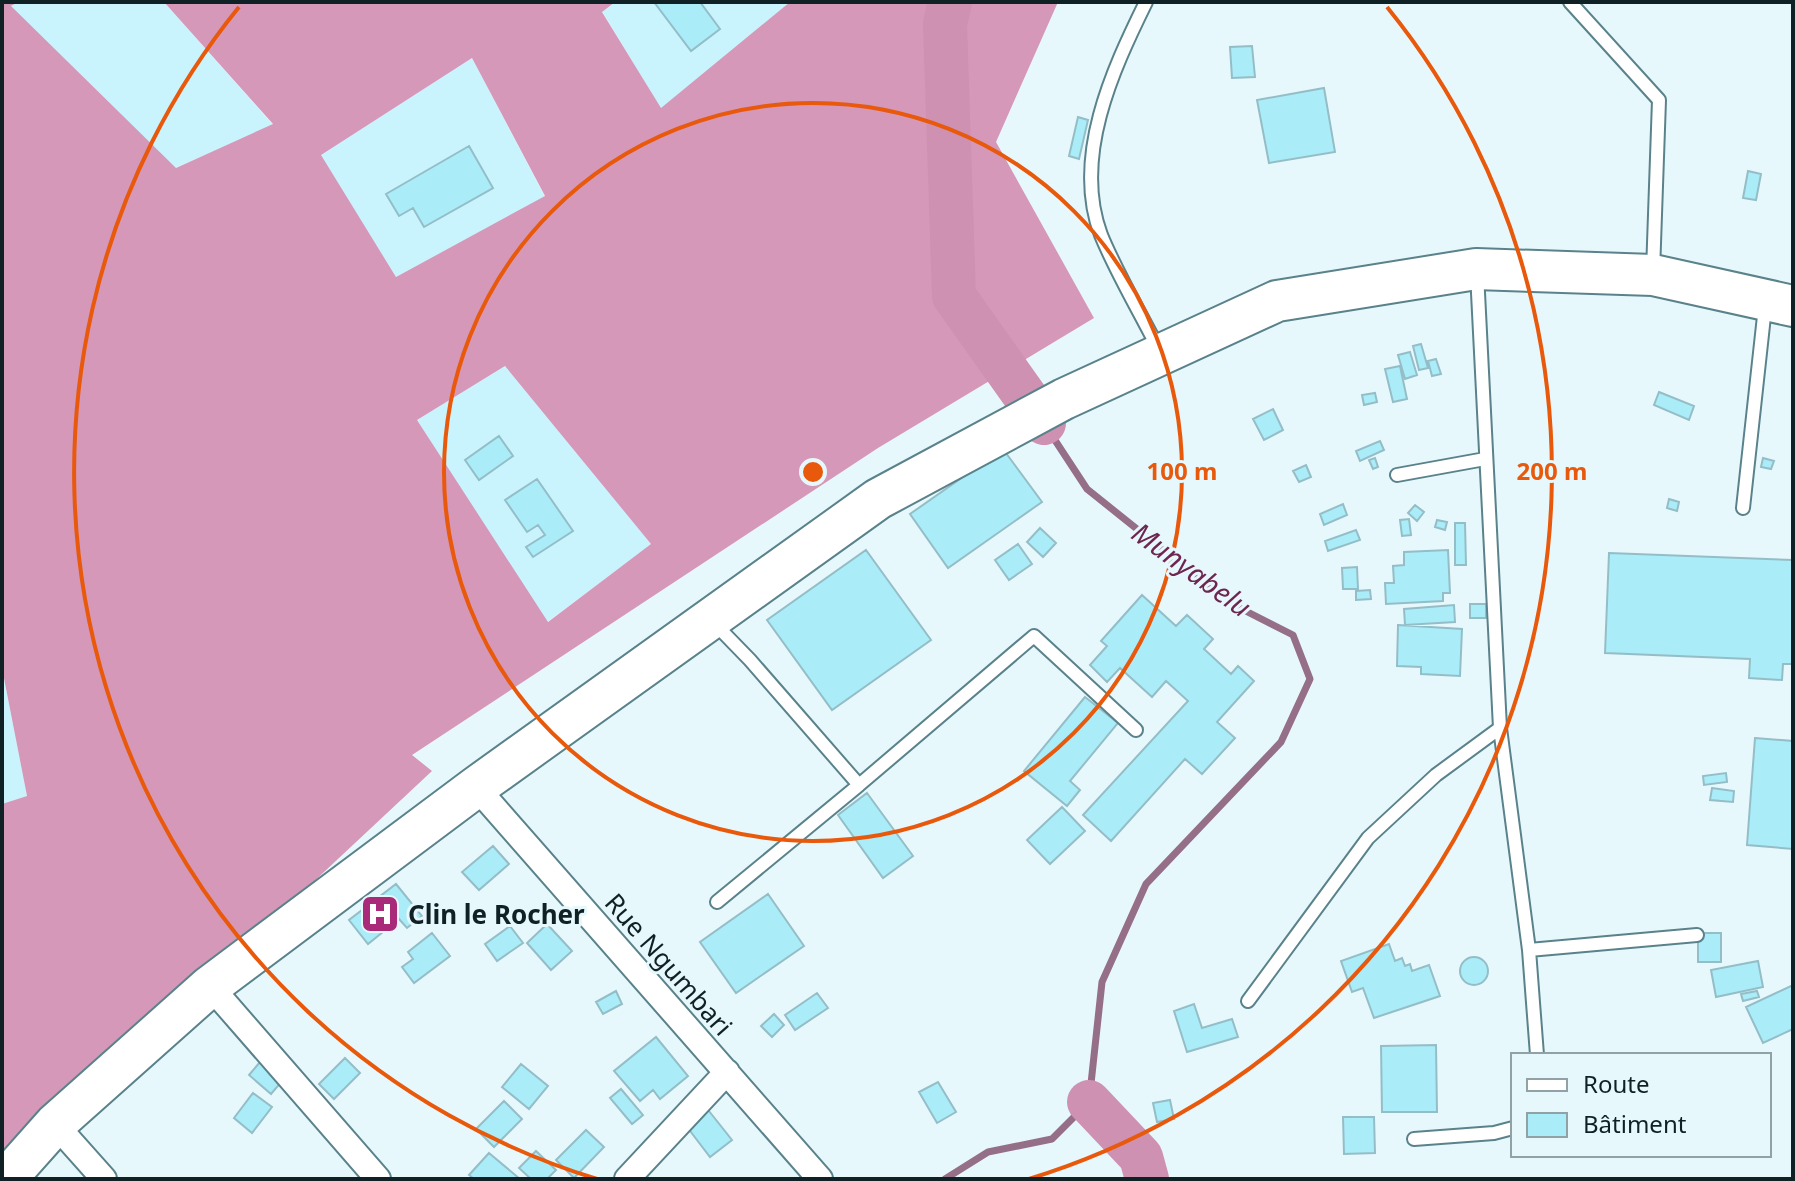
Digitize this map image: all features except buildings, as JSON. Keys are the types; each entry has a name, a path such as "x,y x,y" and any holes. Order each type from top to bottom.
{"highway":[{"path":"6,1179 55,1124 210,986 476,787 878,499 1064,399 1277,301 1476,269 1653,275 1779,303"}],"street":[{"name":"Rue Ngumbari","path":"476,787 820,1179"},
{"path":"210,986 378,1179"},
{"path":"627,1179 727,1072"},
{"path":"55,1124 104,1179"}],"lane":[{"path":"1146,2 1116,62 1096,135 1090,183 1101,234 1160,353"},
{"path":"1570,2 1659,100 1653,275"},
{"path":"1476,269 1500,728 1529,950 1537,1053"},
{"path":"1743,508 1779,303"},
{"path":"1397,475 1485,459"},
{"path":"710,619 859,785"},
{"path":"717,902 1034,636 1136,730"},
{"path":"1248,1001 1368,838 1436,775 1500,728"},
{"path":"1529,950 1697,935"},
{"path":"1414,1139 1494,1133 1511,1129"}],"shaded area":[{"path":"2,2 18,2 11,6 176,168 273,124 164,2 615,2 602,12 661,108 790,2 1058,2 996,142 1094,318 878,448 412,755 432,771 2,1173 2,804 27,796 2,668","holes":["472,58 545,196 396,277 321,155","505,366 651,544 548,622 417,420"]},
{"path":"18,2 164,2 273,125 175,168 10,6"},
{"path":"615,2 790,2 661,109 602,11"},
{"path":"472,58 545,197 396,277 320,155"},
{"path":"505,366 652,544 547,622 417,420"},
{"path":"2,668 27,796 2,804"}],"waterway":[{"name":"Munyabelu","path":"950,2 945,24 954,296 1044,423"},
{"name":"Munyabelu","path":"945,1179 988,1152 1052,1139 1089,1102 1102,982 1146,884 1281,742 1310,679 1293,635 1228,602 1087,489 1045,425"},
{"name":"Munyabelu","path":"1089,1102 1141,1157 1147,1179"}],"place":[{"name":"Clin le Rocher","path":"380,914"}]}
